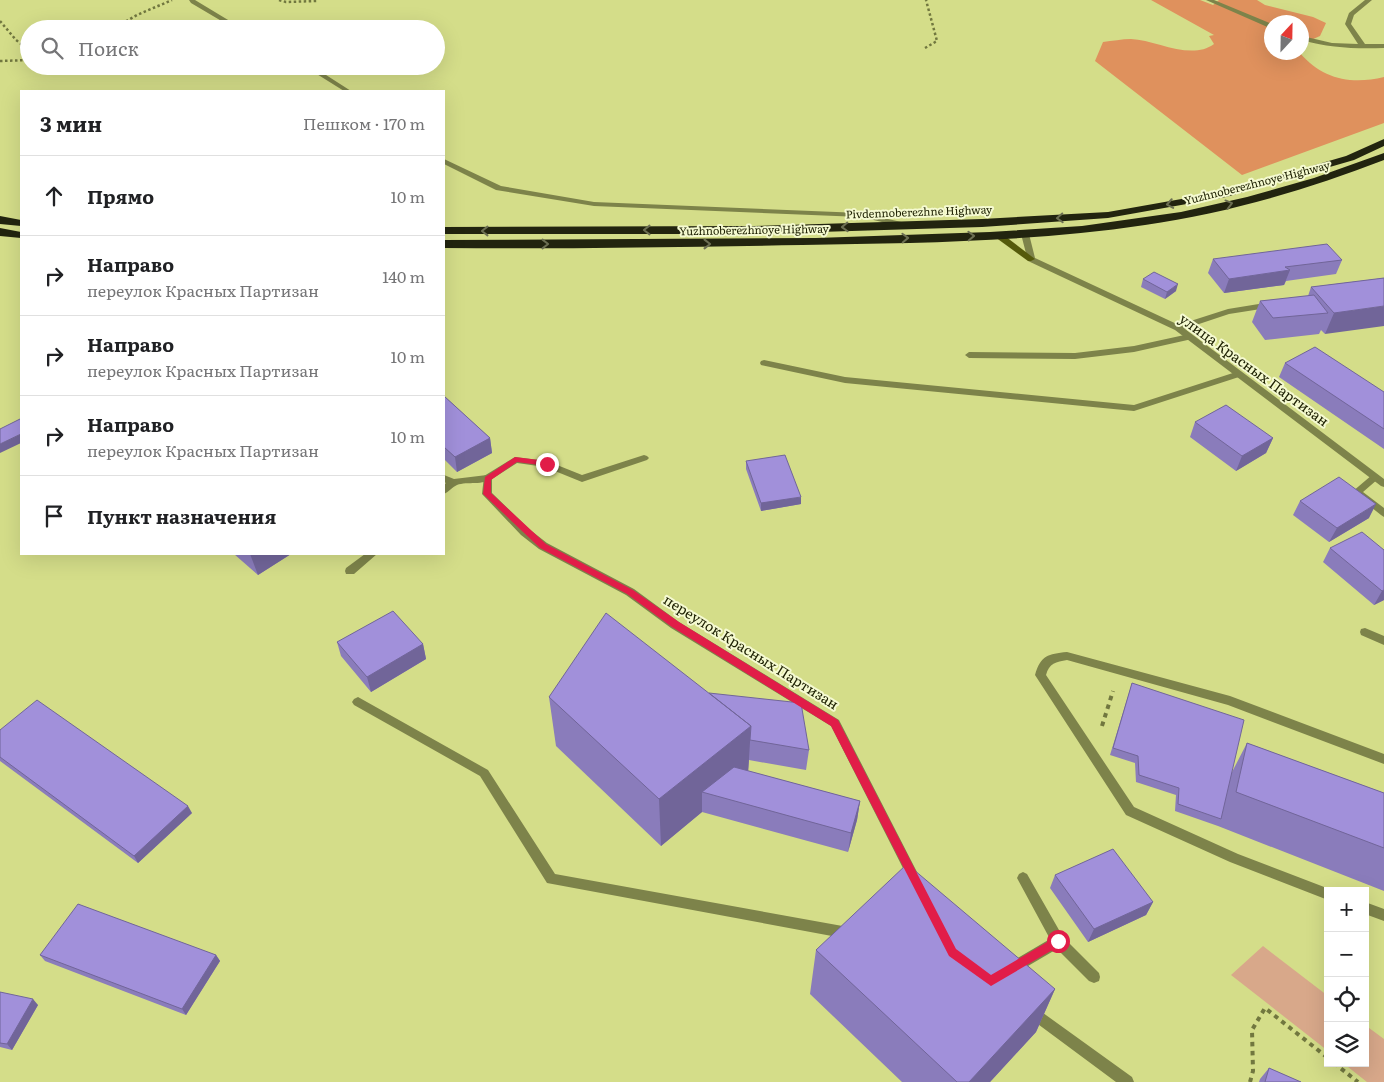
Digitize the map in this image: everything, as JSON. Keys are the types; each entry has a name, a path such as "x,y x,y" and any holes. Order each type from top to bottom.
{"highway":[{"name":"Pivdennoberezhne Highway","path":"445,231 754,230 1108,215 1222,195 1350,158 1384,142"},
{"name":"Yuzhnoberezhnoye Highway","path":"445,244 729,244 1025,234 1112,226 1201,211 1336,176 1384,156"},
{"path":"0,220 20,223"},
{"path":"0,232 20,235"}],"main road":[{"path":"998,235 1031,259"}],"street":[{"path":"192,0 224,20"},
{"path":"1209,0 1264,24"},
{"path":"1364,47 1348,24 1352,14 1369,0"},
{"path":"1309,41 1364,47 1384,46"},
{"path":"322,75 346,90"},
{"path":"445,161 499,188 594,204 861,215 904,225"},
{"path":"1025,234 1031,259"},
{"name":"улица Красных Партизан","path":"1031,259 1178,328 1384,484"},
{"path":"1178,328 1228,312 1277,304"},
{"path":"969,355 1075,356 1134,349 1189,337"},
{"path":"764,363 845,380 1134,408 1238,374"},
{"path":"448,480 487,478 515,460 547,464 582,479 644,458"},
{"path":"1375,477 1357,492 1384,513"},
{"name":"переулок Красных Партизан","path":"487,478 487,494 543,546 630,592 676,625 835,723 921,890"},
{"path":"350,571 371,555"},
{"path":"1365,632 1384,641"},
{"path":"1324,892 1234,858 1130,811 1040,675 1043,666 1051,658 1067,656 1119,670 1230,701 1384,759"},
{"path":"358,702 484,772 551,879 864,936"},
{"path":"1023,878 1058,941 1094,977"},
{"path":"1369,909 1384,915"},
{"path":"999,976 1058,941"},
{"path":"1023,1005 1127,1082"}],"path":[{"path":"128,20 172,0"},
{"path":"279,0 317,1"},
{"path":"926,0 937,41 926,48"},
{"path":"0,21 6,25 20,43"},
{"path":"0,61 20,60"},
{"path":"1093,755 1119,670"},
{"path":"1250,1082 1253,1071 1252,1030 1265,1008 1324,1055"},
{"path":"1339,1067 1358,1082"}],"shaded area":[{"path":"1151,0 1200,0 1213,5 1219,0 1257,0 1265,5 1305,15 1264,15 1264,60 1307,60 1328,74 1349,80 1384,77 1384,123 1242,175 1095,61 1103,42 1131,39 1195,51 1205,49 1214,44 1209,36 1214,35"},
{"path":"1309,16 1326,23 1320,36 1309,41"},
{"path":"1263,946 1324,993 1324,1048 1231,975"},
{"path":"1369,1028 1384,1039 1384,1082 1367,1082 1348,1067 1369,1067"}],"building":[{"path":"1327,244 1342,260 1285,267 1290,270 1229,279 1213,259"},
{"path":"1154,272 1178,284 1167,292 1143,279"},
{"path":"1384,278 1384,306 1334,313 1311,287"},
{"path":"1314,295 1328,313 1273,318 1260,301"},
{"path":"1315,347 1384,392 1384,429 1285,363"},
{"path":"445,397 490,438 455,457 445,448"},
{"path":"1226,405 1273,438 1242,456 1195,422"},
{"path":"20,419 20,434 0,444 0,429"},
{"path":"785,455 801,497 761,503 746,461"},
{"path":"1339,477 1376,504 1337,528 1300,501"},
{"path":"1362,532 1384,550 1384,590 1382,591 1330,548"},
{"path":"393,611 423,644 367,677 337,642"},
{"path":"606,613 751,726 659,799 549,697"},
{"path":"1132,683 1244,720 1221,819 1178,804 1179,788 1139,775 1138,756 1113,748"},
{"path":"709,693 801,703 809,750 750,740 751,726"},
{"path":"37,700 188,806 134,856 0,757 0,730"},
{"path":"1247,743 1384,793 1384,848 1236,792"},
{"path":"734,767 860,801 851,833 702,792"},
{"path":"1113,849 1153,902 1094,929 1055,875"},
{"path":"907,864 1055,989 969,1082 957,1082 816,950"},
{"path":"78,904 216,955 182,1009 40,955"},
{"path":"0,992 33,999 7,1044 0,1043"},
{"path":"1269,1068 1301,1082 1265,1082"}],"route":[{"path":"547,464 515,460 487,478 487,494 525,532 543,546 630,592 676,625 835,723 952,952 991,981 1058,941"}]}
